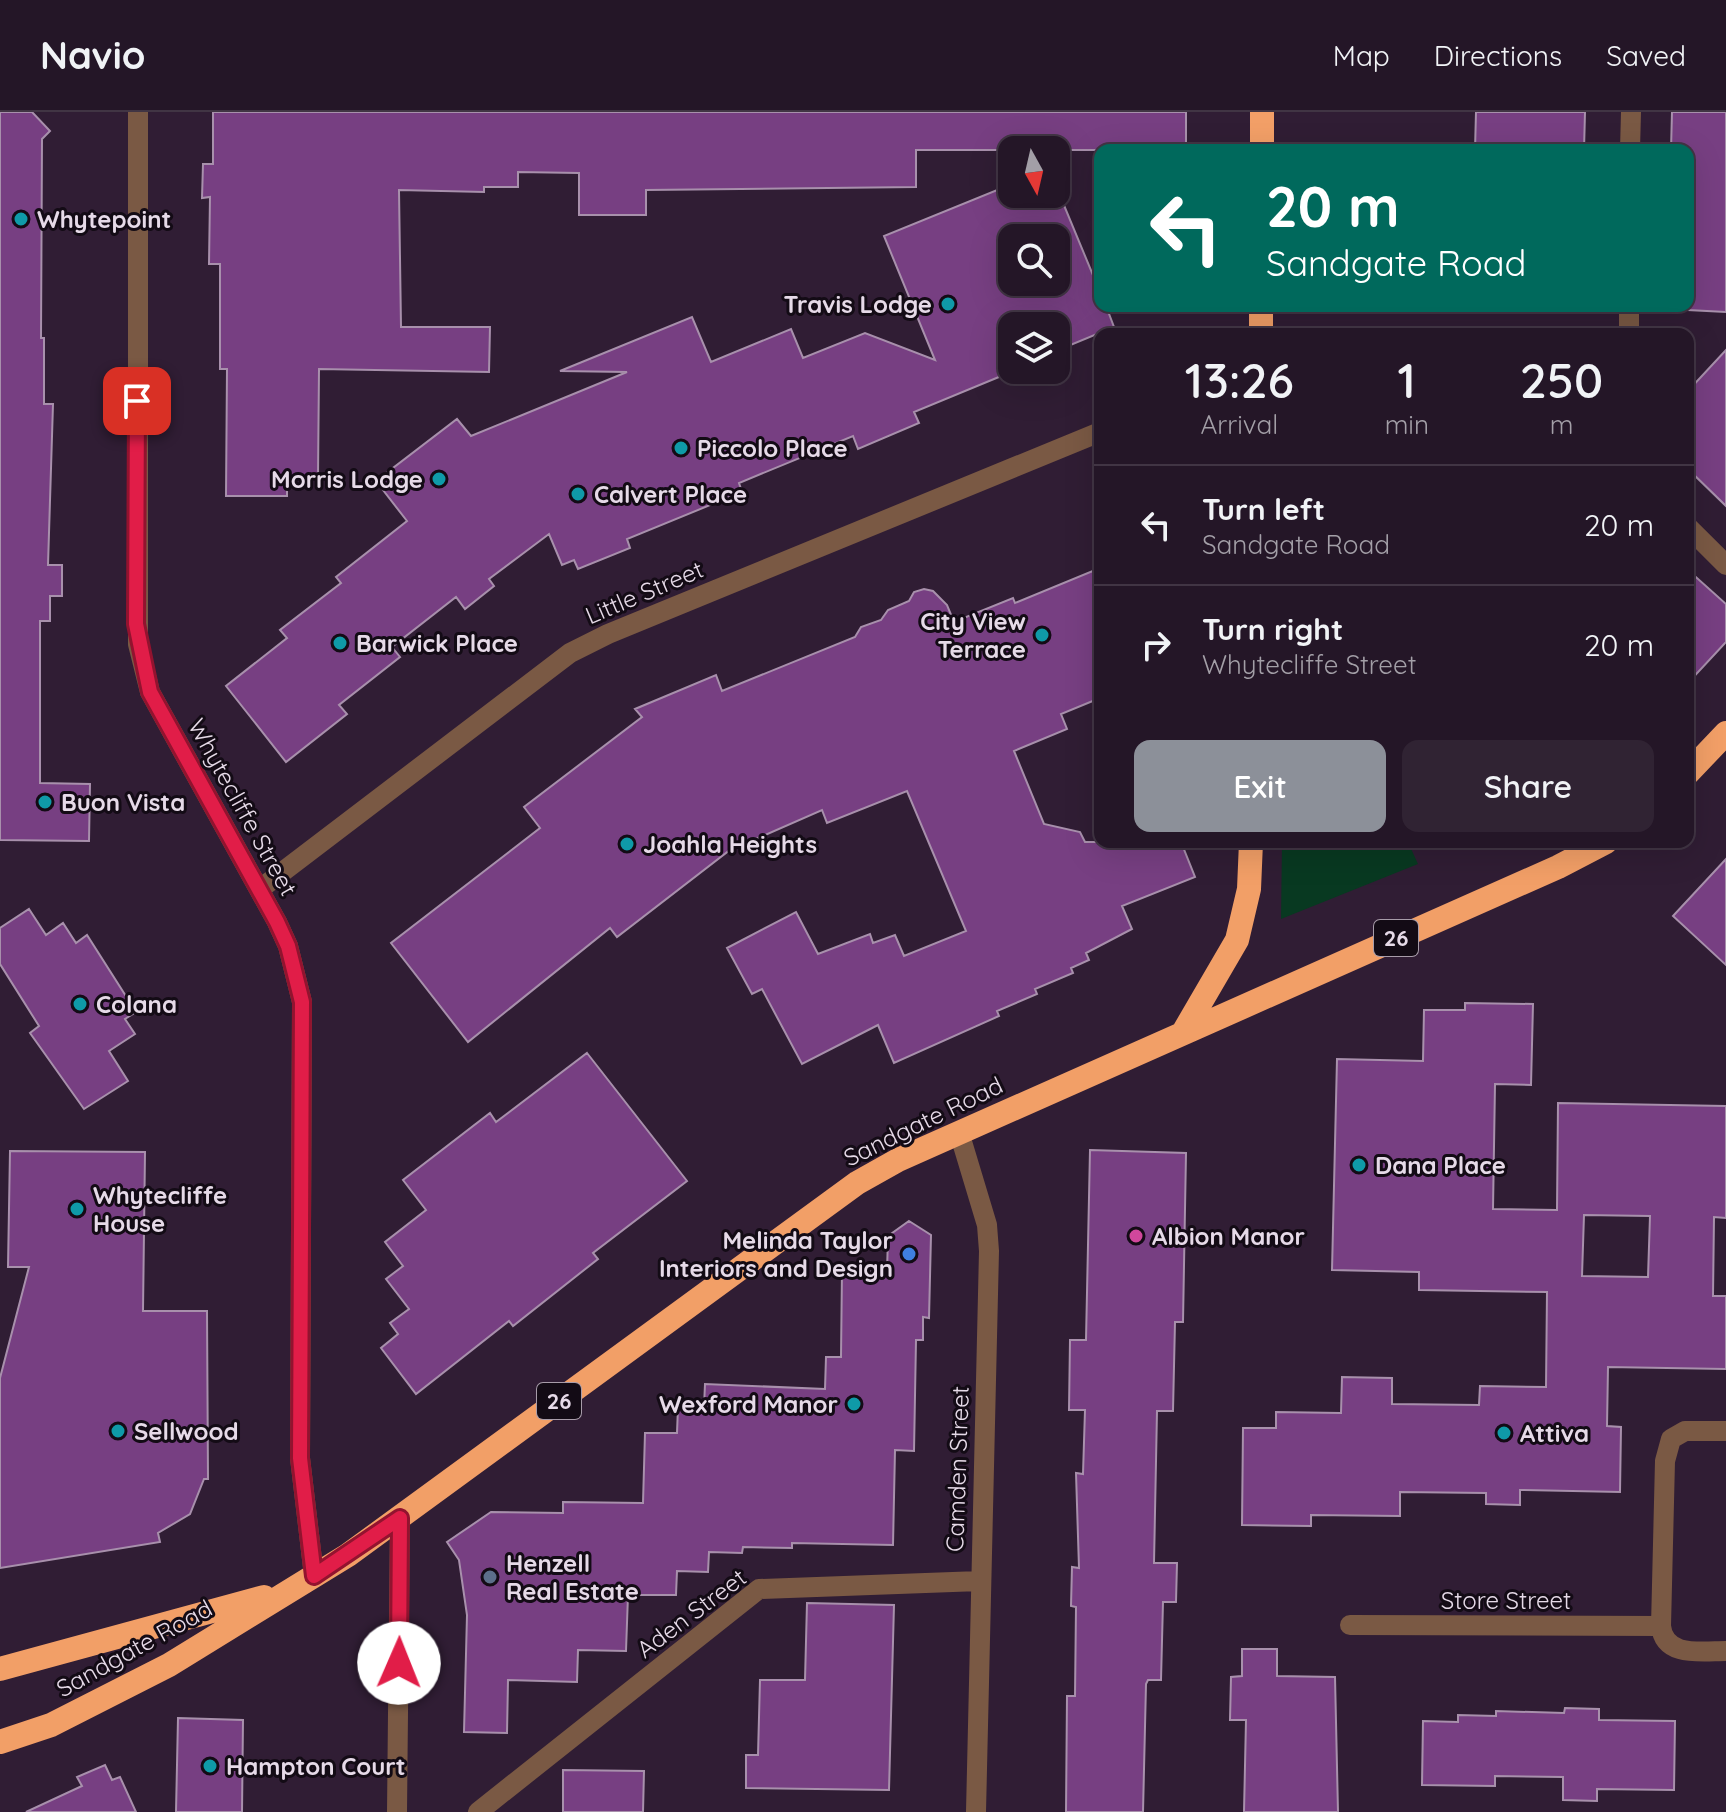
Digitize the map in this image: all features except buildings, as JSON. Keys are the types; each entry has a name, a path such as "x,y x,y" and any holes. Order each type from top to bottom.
{"highway":[{"path":"1262,112 1262,144"},
{"path":"1694,767 1726,733"},
{"path":"1184,1031 1237,940 1249,889 1251,848"},
{"name":"Sandgate Road","path":"0,1742 51,1725 119,1691 314,1576 400,1518 832,1199 898,1160 1558,867 1594,848"},
{"name":"Sandgate Road","path":"0,1669 289,1590"}],"street":[{"name":"Whytecliffe Street","path":"138,112 138,644 150,692 260,889 288,946 302,1002 300,1458 314,1576"},
{"path":"1630,144 1631,112"},
{"name":"Little Street","path":"260,889 570,653 608,634 1094,434"},
{"path":"1694,533 1726,565"},
{"name":"Camden Street","path":"959,1132 987,1225 989,1251 976,1812"},
{"path":"1726,1431 1672,1436 1668,1448 1661,1626 1665,1641 1677,1650 1726,1651"},
{"path":"397,1812 400,1518"},
{"name":"Aden Street","path":"478,1812 759,1589 980,1581"},
{"name":"Store Street","path":"1350,1625 1661,1626"}],"green space":[{"path":"1282,848 1411,848 1418,864 1281,919"}],"place":[{"name":"Whytepoint","path":"21,219"},
{"name":"Travis Lodge","path":"948,304"},
{"name":"Piccolo Place","path":"681,448"},
{"name":"Morris Lodge","path":"439,479"},
{"name":"Calvert Place","path":"578,494"},
{"name":"City View Terrace","path":"1042,635"},
{"name":"Barwick Place","path":"340,643"},
{"name":"Buon Vista","path":"45,802"},
{"name":"Joahla Heights","path":"627,844"},
{"name":"Colana","path":"80,1004"},
{"name":"Dana Place","path":"1359,1165"},
{"name":"Whytecliffe House","path":"77,1209"},
{"name":"Albion Manor","path":"1136,1236"},
{"name":"Melinda Taylor Interiors and Design","path":"909,1254"},
{"name":"Wexford Manor","path":"854,1404"},
{"name":"Sellwood","path":"118,1431"},
{"name":"Attiva","path":"1504,1433"},
{"name":"Henzell Real Estate","path":"490,1577"},
{"name":"Hampton Court","path":"210,1766"}],"route":[{"path":"137,401 136,624 142,670 150,692 277,922 288,946 302,1002 300,1458 303,1506 314,1576 400,1518 399,1663"}]}
